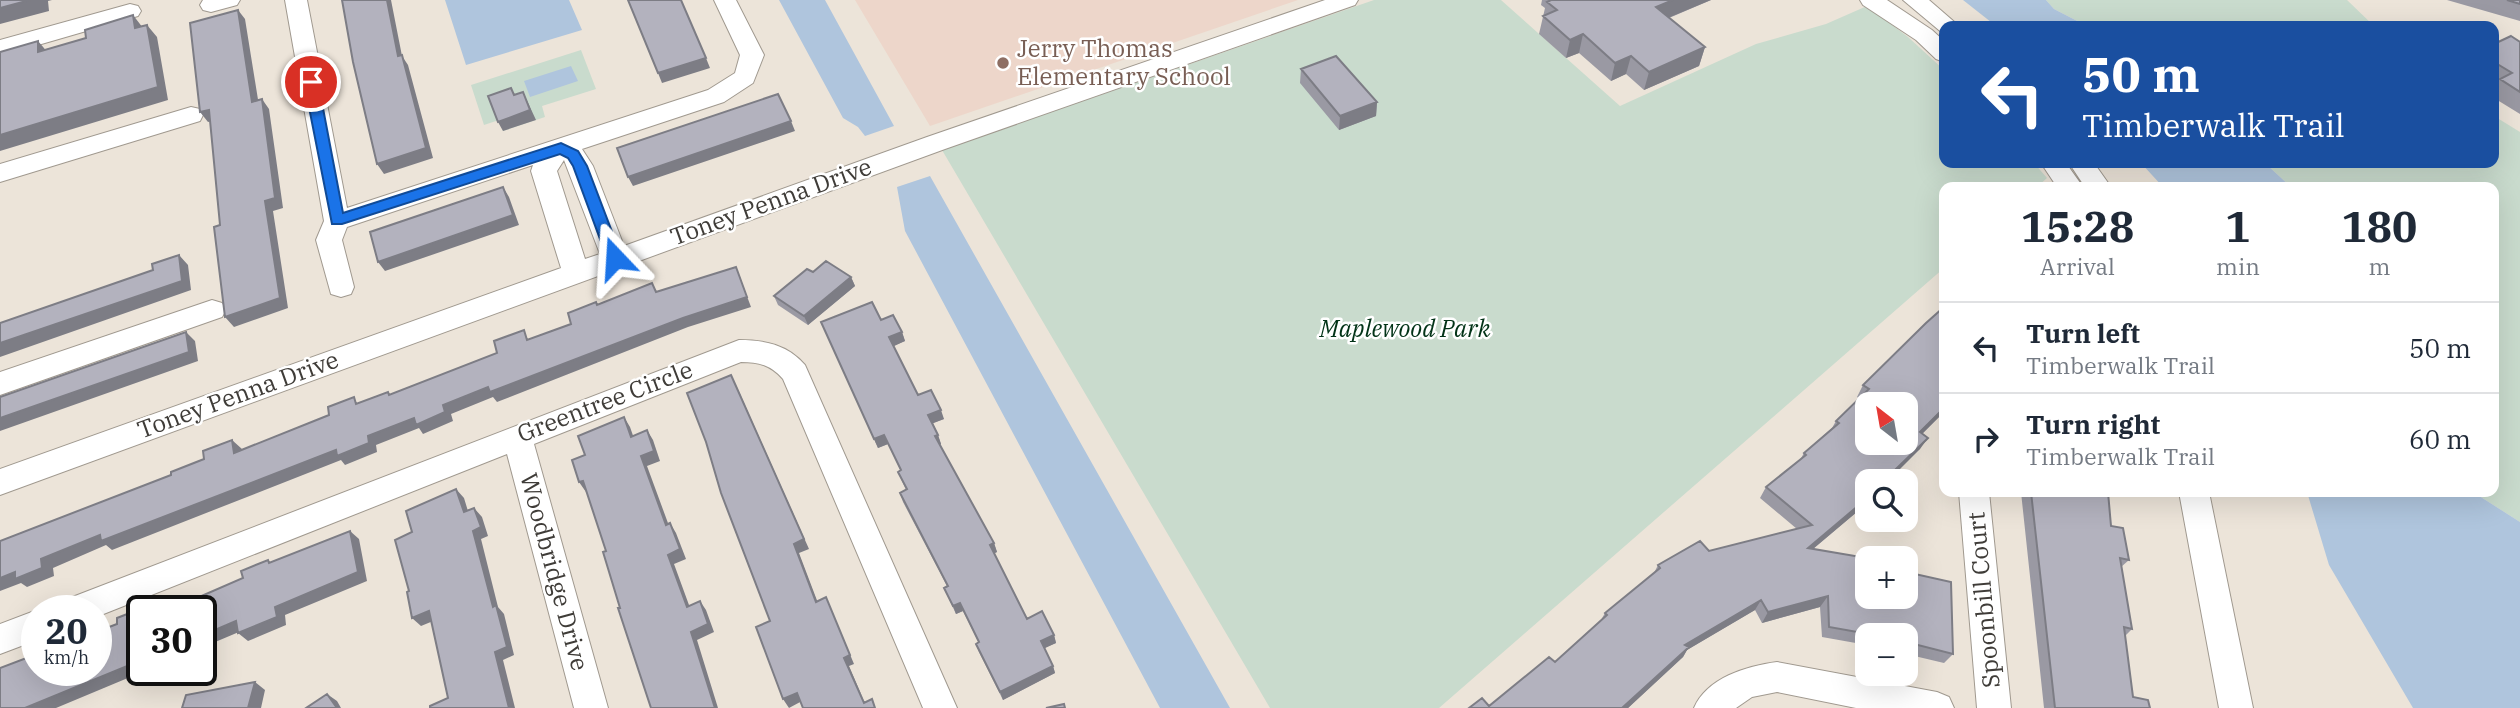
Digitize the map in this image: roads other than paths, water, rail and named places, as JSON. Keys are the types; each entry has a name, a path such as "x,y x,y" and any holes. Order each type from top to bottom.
{"street":[{"path":"296,0 337,220 330,240 341,287"},
{"path":"337,220 716,96 745,77 752,55 725,0"},
{"name":"Toney Penna Drive","path":"0,482 957,135 1347,0"},
{"path":"1871,0 1924,35 1939,49"},
{"path":"1914,0 1941,21"},
{"path":"0,48 130,11"},
{"path":"0,173 191,114"},
{"path":"561,148 573,154 580,166 615,258"},
{"path":"561,148 547,161 544,171 576,272"},
{"path":"0,384 212,310"},
{"name":"Greentree Circle","path":"112,596 739,351 757,350 773,354 786,362 794,373 940,708"},
{"name":"Woodbridge Drive","path":"517,436 591,708"},
{"name":"Spoonbill Court","path":"1974,497 1994,708"},
{"path":"2195,497 2236,708"},
{"path":"0,639 21,631"},
{"path":"1711,708 1737,686 1756,679 1777,677 1937,708"}],"water":[{"path":"445,0 569,0 582,30 466,65"},
{"path":"779,0 825,0 894,126 865,136 858,127 843,118"},
{"path":"1963,0 2046,0 2054,9 2077,21 1990,21"},
{"path":"571,66 578,81 530,97 524,81"},
{"path":"2146,168 2270,168 2286,182 2158,182"},
{"path":"930,176 1230,708 1160,708 905,231 897,187"},
{"path":"2309,497 2481,497 2520,522 2520,708 2413,708 2329,565"}],"place":[{"name":"Jerry Thomas Elementary School","path":"1003,63"}],"park label":[{"name":"Maplewood Park","path":"1405,329"}]}
